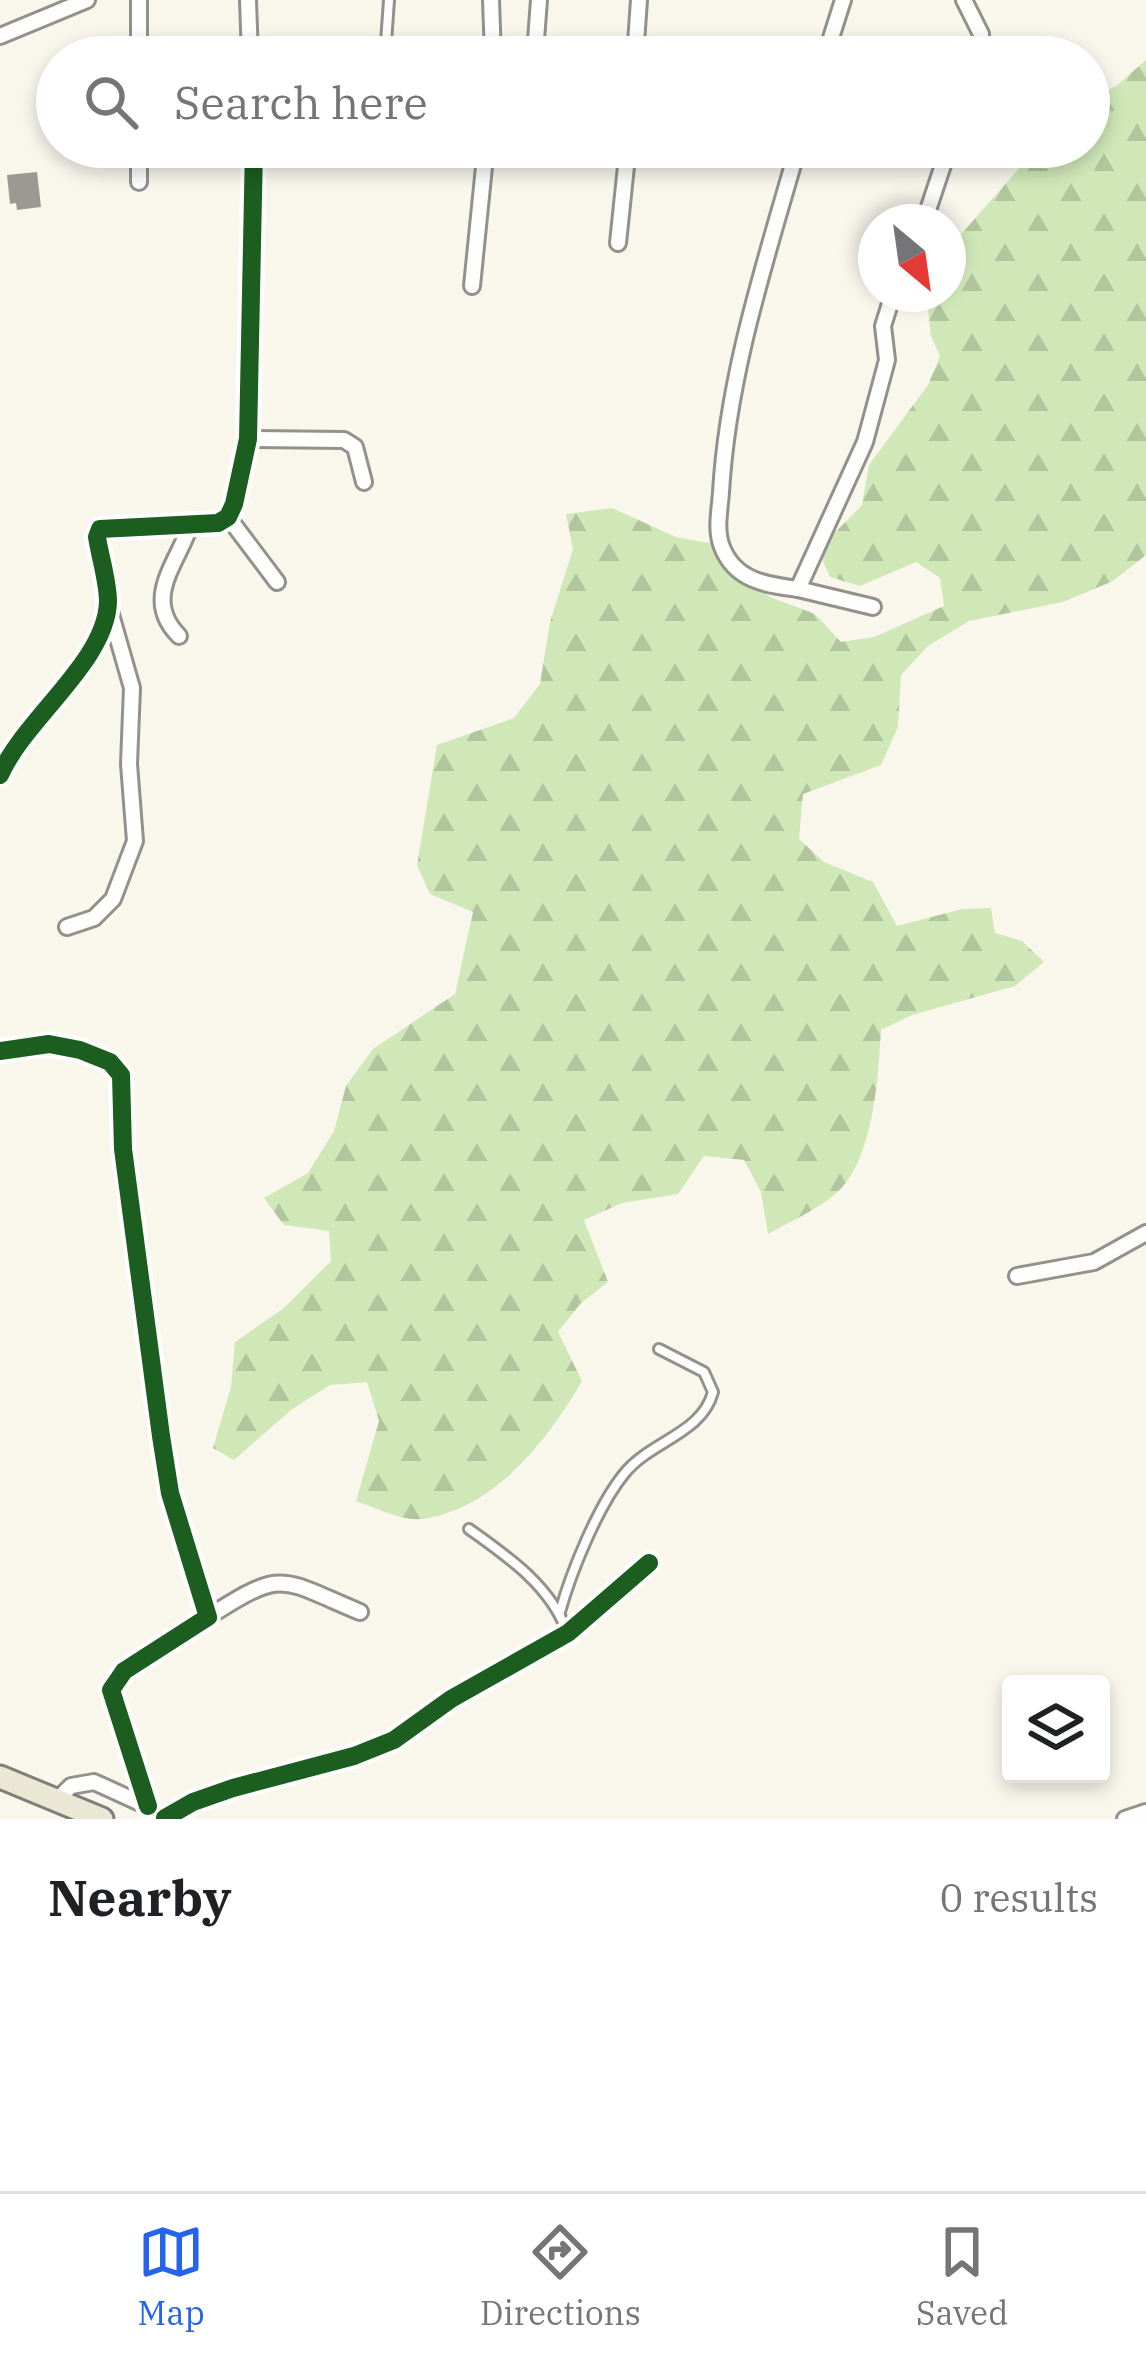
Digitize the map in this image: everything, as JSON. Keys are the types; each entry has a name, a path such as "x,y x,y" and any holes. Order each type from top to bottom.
{"main road":[{"path":"0,1777 102,1819"}],"street":[{"path":"0,36 87,0"},
{"path":"139,0 139,36"},
{"path":"248,0 249,36"},
{"path":"491,0 492,36"},
{"path":"536,36 539,0"},
{"path":"636,36 639,0"},
{"path":"832,36 843,0"},
{"path":"964,0 981,36"},
{"path":"139,168 139,182"},
{"path":"67,927 94,918 113,899 135,841 129,764 132,688 108,604 97,537 100,529 218,524 228,517 248,439 254,168"},
{"path":"472,286 484,168"},
{"path":"618,243 626,168"},
{"path":"792,168 748,323 726,432 718,532 722,547 742,575 756,582 873,607"},
{"path":"930,204 942,168"},
{"path":"799,589 866,442 887,360 883,326 887,312"},
{"path":"248,439 344,440 355,447 364,482"},
{"path":"228,517 277,583"},
{"path":"178,636 169,627 161,596 170,564 190,526"},
{"path":"0,775 34,720 88,659 108,604"},
{"path":"0,1051 49,1044 96,1055 121,1075 122,1149 170,1493 208,1617"},
{"path":"1017,1276 1094,1262 1146,1233"},
{"path":"56,1801 70,1786 94,1782 166,1819 193,1802 233,1788 377,1749 451,1699 568,1633 649,1563"},
{"path":"148,1806 111,1690 124,1670 261,1584 281,1581 360,1612"},
{"path":"1125,1819 1146,1812"}],"lane":[{"path":"387,36 389,0"},
{"path":"560,1612 574,1568 623,1474 652,1448 694,1423 710,1402 713,1391 704,1372 659,1349"},
{"path":"469,1529 506,1556 560,1612 568,1633"}],"green space":[{"path":"1146,60 1146,555 1113,581 1063,602 969,621 928,646 901,675 898,727 881,765 803,794 799,839 824,862 873,882 897,926 962,909 991,908 995,933 1022,941 1044,962 1015,986 912,1015 881,1030 871,1119 857,1163 847,1182 810,1211 768,1234 761,1192 744,1160 704,1156 678,1194 622,1203 584,1220 608,1282 581,1303 558,1332 582,1381 553,1426 516,1469 471,1502 447,1513 413,1519 356,1501 379,1421 367,1382 330,1385 291,1410 234,1460 213,1448 231,1387 235,1342 284,1308 331,1261 329,1231 284,1225 264,1198 308,1173 334,1131 346,1086 373,1049 455,994 473,912 430,894 417,865 437,745 514,718 540,684 550,622 573,549 566,514 612,508 676,537 720,545 744,577 770,597 815,614 841,642 874,637 944,606 940,578 916,562 860,586 830,577 818,550 862,505 869,465 928,385 940,356 928,312 966,312 966,229 1019,168 1110,168 1110,89"}],"building":[{"path":"37,172 41,207 17,210 16,203 10,204 7,175"}],"cycle path":[{"path":"0,775 27,732 80,668 104,624 108,602 97,537 100,529 218,523 228,517 234,504 248,439 254,168"},
{"path":"0,1051 49,1044 80,1050 110,1062 121,1075 123,1149 170,1493 208,1617 124,1671 111,1690 148,1806"},
{"path":"165,1818 233,1788 354,1756 394,1740 451,1699 568,1633 649,1563"}]}
